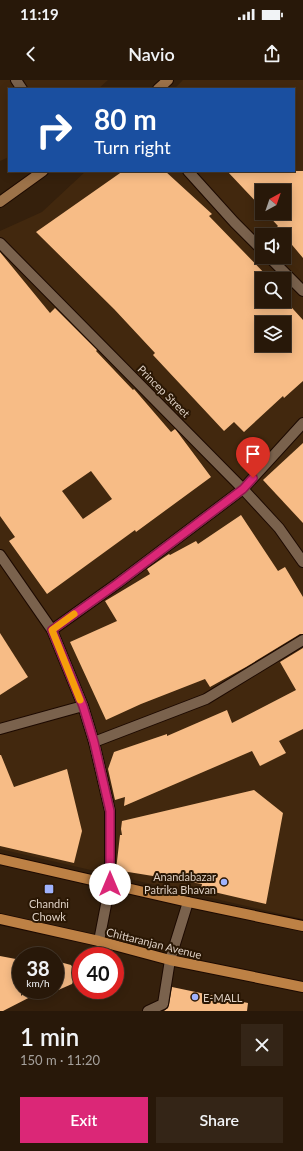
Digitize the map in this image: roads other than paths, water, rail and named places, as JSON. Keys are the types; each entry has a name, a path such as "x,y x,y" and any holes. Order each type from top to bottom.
{"main road":[{"path":"159,88 168,80"},
{"path":"0,202 42,172"},
{"path":"0,859 188,902 303,926"},
{"name":"Chittaranjan Avenue","path":"0,919 170,960 303,987"}],"street":[{"path":"189,172 255,243"},
{"name":"Princep Street","path":"0,244 243,489 279,528 303,562"},
{"path":"276,264 303,291"},
{"path":"52,630 118,583 243,489 303,424"},
{"path":"0,555 52,630 83,706 94,742 110,811 110,884 99,942"},
{"path":"94,742 206,698 303,640"},
{"path":"0,729 83,706"},
{"path":"148,1011 164,1008 170,960 188,902"}],"place":[{"name":"Anandabazar Patrika Bhavan","path":"224,882"},
{"name":"Chandni Chowk","path":"49,889"},
{"name":"E-MALL","path":"195,997"}]}
